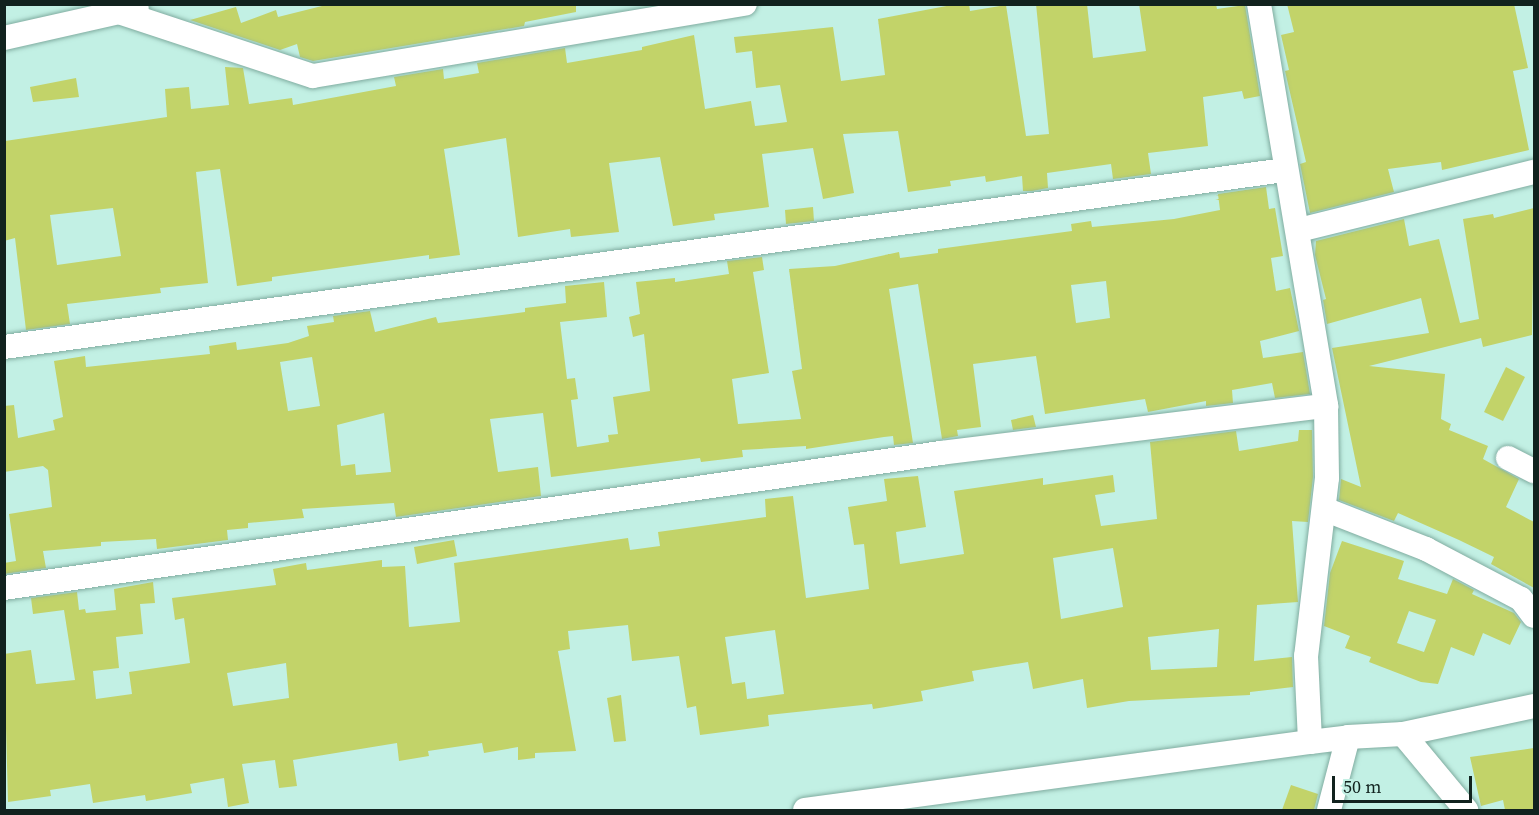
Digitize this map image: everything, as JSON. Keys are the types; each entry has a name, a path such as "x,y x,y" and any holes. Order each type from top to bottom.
{"street":[{"path":"4,38 122,13 148,4"},
{"path":"122,13 313,76 745,4"},
{"path":"1259,4 1284,170 1299,230 1326,406 1324,509 1306,656 1310,742"},
{"path":"4,347 1284,170"},
{"path":"1299,230 1534,172"},
{"path":"4,588 941,453 1326,406"},
{"path":"1508,458 1534,471"},
{"path":"1324,509 1426,549 1521,599 1534,616"},
{"path":"805,810 1348,737 1403,734 1534,706"},
{"path":"1403,734 1466,810"},
{"path":"1329,810 1348,737"}],"building":[{"path":"330,4 576,4 576,12 525,22 524,26 313,61 300,57 297,44 280,50 190,20 236,7 241,23 276,10 278,17"},
{"path":"957,4 969,4 970,11 1006,5 1026,136 1049,134 1036,4 1087,4 1093,58 1146,51 1139,4 1216,4 1217,9 1245,5 1260,96 1244,99 1242,91 1203,97 1208,146 1148,153 1151,174 1113,179 1111,164 1047,173 1048,188 1032,191 1023,191 1022,176 986,182 985,176 950,181 951,186 908,192 898,131 843,134 854,193 823,199 813,148 762,154 769,207 714,214 715,220 673,226 660,157 609,163 619,232 571,237 570,229 518,237 506,138 444,149 460,255 429,259 429,255 272,277 272,281 237,286 220,169 196,172 208,283 160,288 161,293 67,304 70,324 26,330 15,238 4,241 5,141 167,117 165,89 189,87 191,109 229,105 225,67 243,68 249,104 292,98 293,105 396,86 394,77 443,69 444,79 479,73 477,63 565,48 567,63 642,50 642,47 694,35 705,109 751,101 755,126 787,122 780,85 756,88 752,51 736,53 734,37 833,27 841,81 885,75 878,19","holes":["113,208 121,256 57,265 50,215"]},
{"path":"1287,4 1514,4 1528,68 1513,71 1529,150 1442,170 1441,162 1388,169 1394,192 1310,213 1300,164 1306,162 1285,71 1289,70 1281,35 1294,32"},
{"path":"76,78 79,97 33,102 30,87"},
{"path":"1266,187 1269,209 1275,208 1283,256 1271,258 1276,291 1290,288 1299,331 1260,341 1263,358 1303,352 1310,394 1275,398 1272,383 1232,390 1233,403 1206,406 1206,401 1148,412 1145,399 1045,414 1036,356 973,364 981,427 957,430 958,436 942,439 918,284 889,289 913,443 894,445 893,436 806,449 806,446 742,450 743,457 701,462 700,458 551,477 543,413 490,419 498,472 538,467 541,496 396,517 394,503 302,509 304,518 248,523 248,528 227,530 228,540 157,549 156,539 101,542 101,546 43,551 46,568 4,574 4,563 16,561 9,514 52,507 48,470 43,466 4,472 4,406 14,405 18,438 55,430 53,420 63,417 54,361 85,356 86,367 210,354 209,346 236,342 237,350 288,343 309,336 307,326 334,322 333,316 370,311 375,332 436,317 438,323 525,312 525,308 566,303 565,286 604,282 607,317 560,322 567,379 575,378 578,399 571,400 577,447 609,442 608,435 618,434 613,397 650,391 644,334 633,337 629,317 640,314 636,282 675,278 675,282 729,274 727,261 762,257 764,270 753,272 769,373 732,379 738,424 801,419 792,371 802,369 789,269 835,266 899,252 900,258 938,253 938,249 1072,231 1071,224 1091,221 1092,227 1174,219 1220,210 1218,194","holes":["1106,281 1110,318 1076,323 1071,285","312,357 320,406 288,411 280,362","384,413 391,472 356,475 355,464 341,466 337,425"]},
{"path":"813,207 814,221 786,224 785,210"},
{"path":"1534,208 1532,335 1483,347 1481,338 1369,366 1445,374 1441,419 1451,424 1449,430 1488,446 1483,459 1519,479 1506,507 1534,522 1534,588 1491,564 1494,557 1459,540 1398,513 1394,521 1339,500 1341,479 1361,487 1332,348 1429,333 1421,298 1327,324 1323,300 1326,299 1315,255 1316,241 1404,219 1409,246 1439,239 1460,323 1479,319 1463,219 1493,214 1494,218"},
{"path":"1506,367 1525,377 1503,421 1484,412"},
{"path":"1033,415 1036,427 1013,430 1011,420"},
{"path":"1299,430 1312,430 1313,477 1308,522 1292,521 1298,602 1257,605 1254,661 1292,657 1293,687 1250,692 1250,695 1129,701 1087,708 1083,679 1033,689 1028,662 972,671 974,681 921,691 923,701 873,709 872,704 768,715 769,726 700,735 696,706 687,708 679,656 632,661 628,625 568,631 570,649 558,651 576,751 535,753 535,758 518,760 518,747 484,753 482,743 428,751 429,756 399,761 397,743 293,760 297,786 279,788 275,760 242,764 249,803 228,807 224,778 190,784 192,793 146,801 145,795 93,803 90,784 50,790 51,796 8,802 4,654 31,650 36,684 75,680 64,610 33,614 31,598 77,592 79,610 85,609 86,613 116,610 114,589 153,582 155,603 140,604 143,634 116,637 119,668 93,671 96,699 132,694 129,672 190,663 184,618 175,620 172,598 276,585 273,569 306,563 307,570 382,560 382,567 405,566 409,627 460,622 454,563 628,538 630,550 660,546 658,532 766,517 765,499 793,496 806,598 869,589 864,544 854,545 848,507 887,501 884,479 918,476 926,527 896,532 900,564 964,554 954,491 1043,478 1043,485 1113,475 1115,492 1095,495 1101,526 1157,519 1150,442 1236,431 1239,451 1298,441","holes":["1113,548 1123,607 1061,619 1053,558","1219,629 1217,667 1151,670 1148,637","775,630 784,694 747,699 745,682 732,684 725,637","286,663 289,698 233,706 227,673"]},
{"path":"454,540 457,556 417,564 414,547"},
{"path":"1342,541 1404,561 1398,579 1447,594 1453,579 1474,590 1472,594 1514,613 1521,622 1510,645 1483,633 1474,656 1451,647 1438,684 1421,682 1369,662 1371,657 1345,648 1350,636 1324,626 1330,573","holes":["1409,611 1436,620 1424,652 1397,643"]},
{"path":"621,695 626,741 614,742 607,698"},
{"path":"1534,748 1534,810 1505,810 1503,800 1481,806 1470,757"},
{"path":"1291,785 1318,794 1314,810 1282,810"}]}
